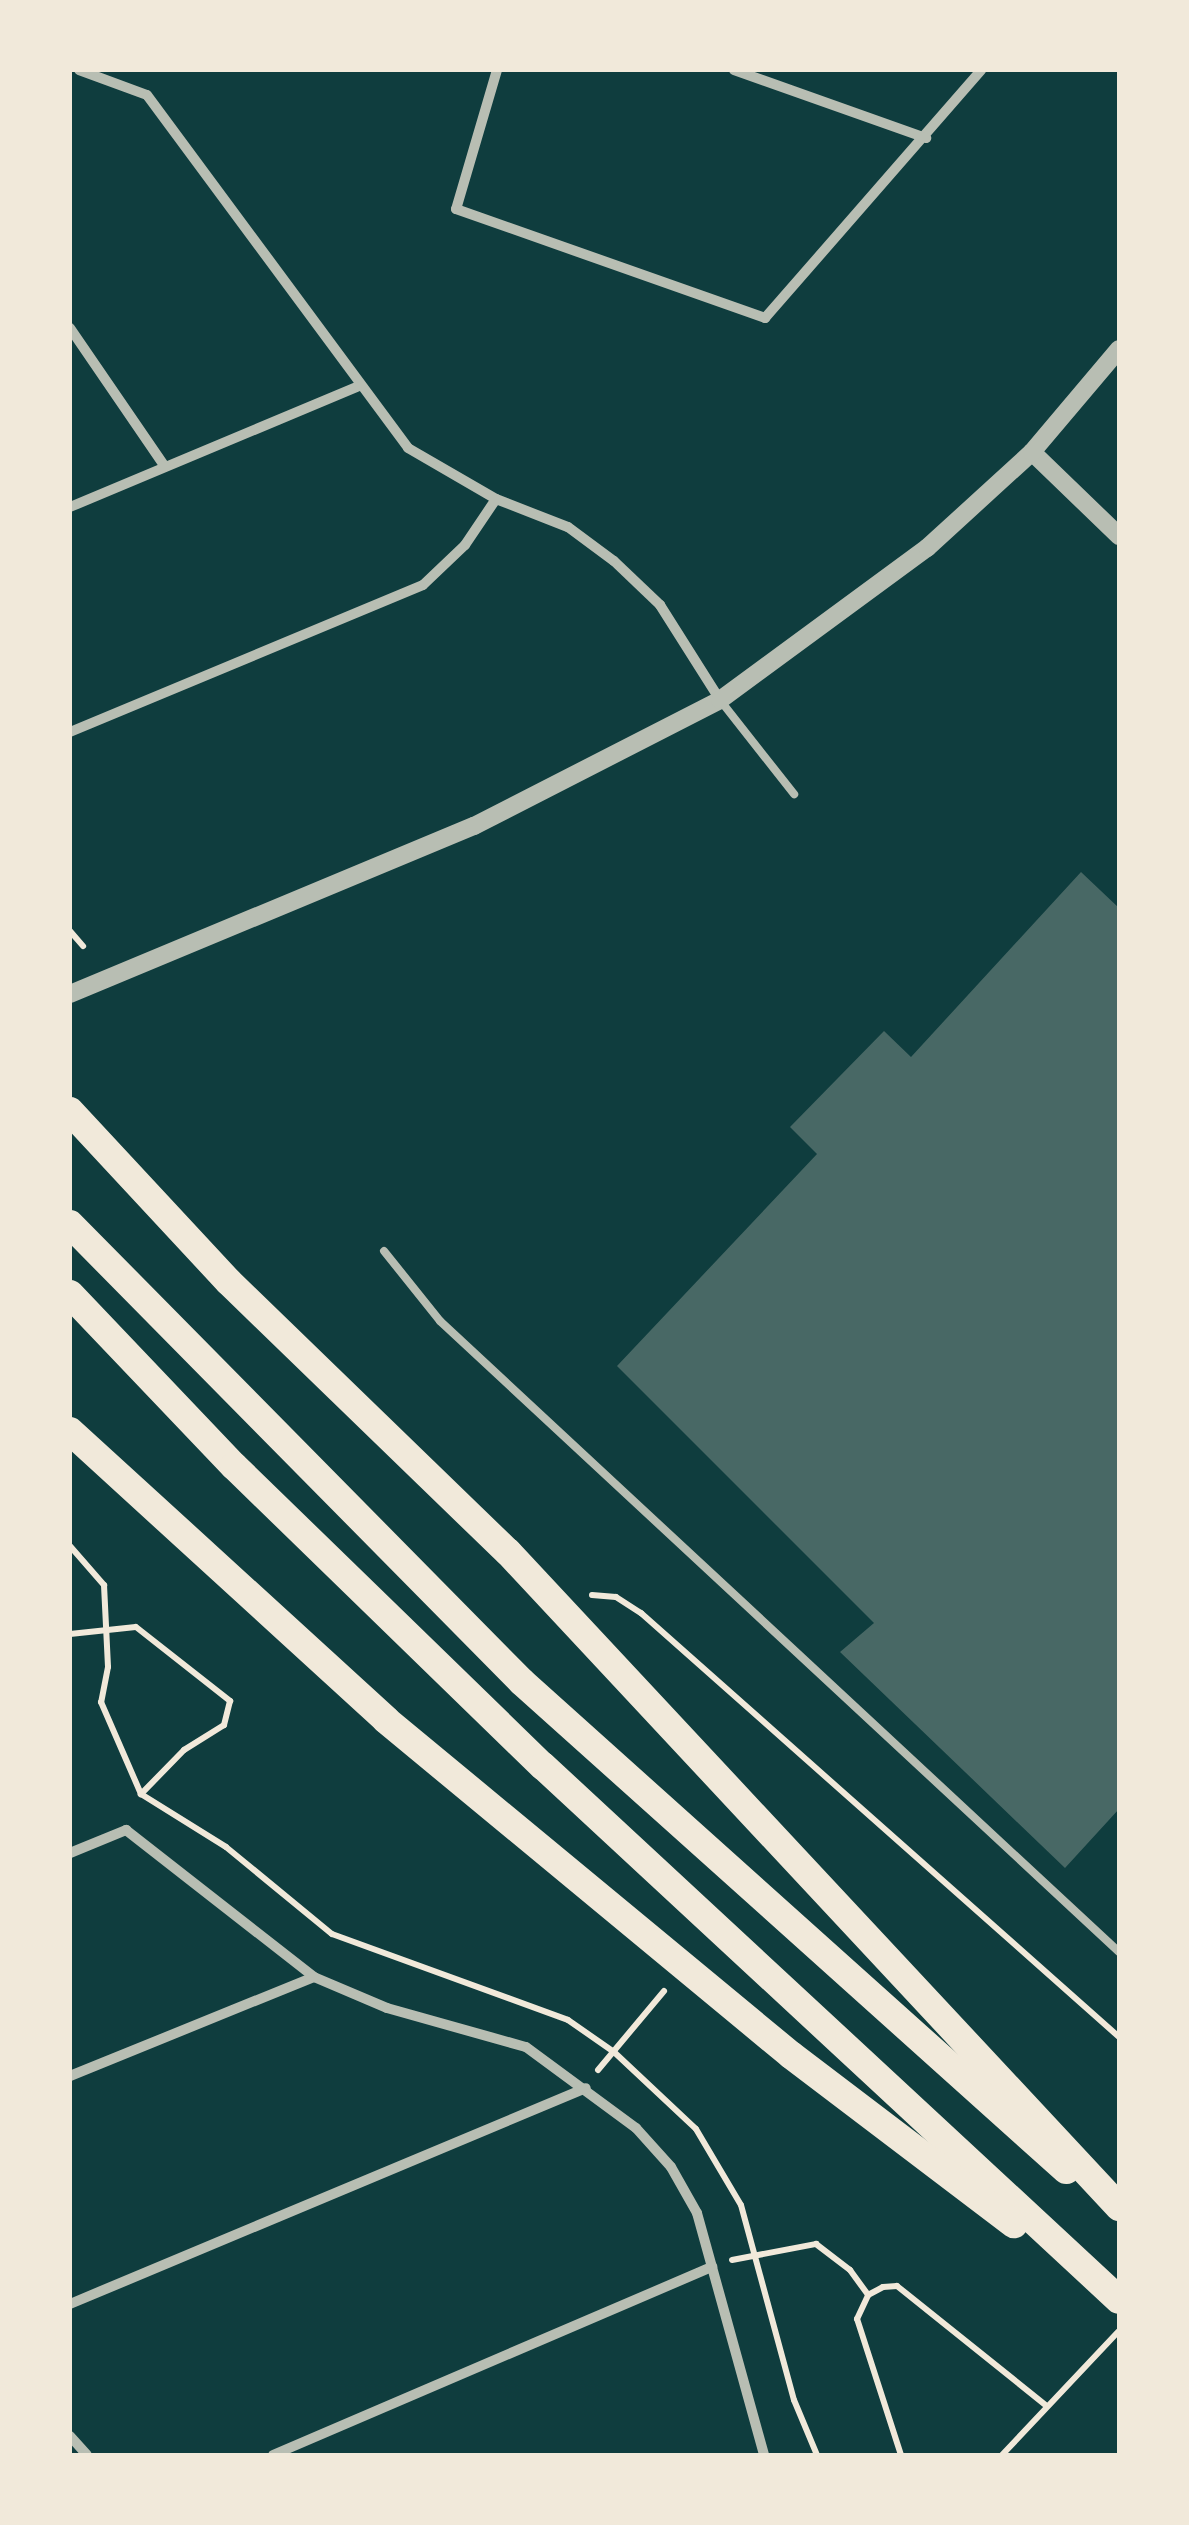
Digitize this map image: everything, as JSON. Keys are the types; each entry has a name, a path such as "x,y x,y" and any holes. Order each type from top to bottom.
{"highway":[{"path":"70,1111 229,1282 508,1552 1119,2207"},
{"path":"70,1224 522,1682 1119,2218"},
{"path":"70,1294 234,1466 543,1766 1119,2301"},
{"path":"70,1431 386,1720 791,2055 1119,2301"}],"street":[{"path":"79,70 147,95 357,387 408,448 496,499 568,527 614,560 660,605 720,700"},
{"path":"497,70 456,209 764,318 926,138 981,70"},
{"path":"734,70 926,138"},
{"path":"70,328 165,467"},
{"path":"70,994 474,826 720,700 926,548 1032,452 1119,348"},
{"path":"70,507 357,387"},
{"path":"1032,452 1119,536"},
{"path":"70,732 423,585 464,545 496,499"},
{"path":"70,1853 126,1830 314,1978 387,2008 526,2047 586,2088 670,2167 696,2214 764,2455"},
{"path":"70,2076 314,1978"},
{"path":"70,2304 586,2088"},
{"path":"274,2455 712,2267"},
{"path":"70,2436 88,2455"}],"lane":[{"path":"720,700 794,794"},
{"path":"384,1251 440,1321 1119,1952"}],"path":[{"path":"70,930 83,946"},
{"path":"70,1546 104,1585 108,1628 101,1702 142,1794 184,1750 224,1725 230,1702 148,1634 108,1628 70,1634"},
{"path":"591,1595 616,1596 641,1612 1119,2037"},
{"path":"586,2088 668,1986"},
{"path":"712,2267 816,2244 841,2262 868,2295"},
{"path":"902,2455 857,2319 868,2295 897,2286 1048,2406"},
{"path":"1002,2455 1119,2331"}],"building":[{"path":"1081,872 1119,908 1119,1809 1065,1868 840,1652 874,1623 617,1366 817,1154 790,1127 884,1031 911,1057"}]}
